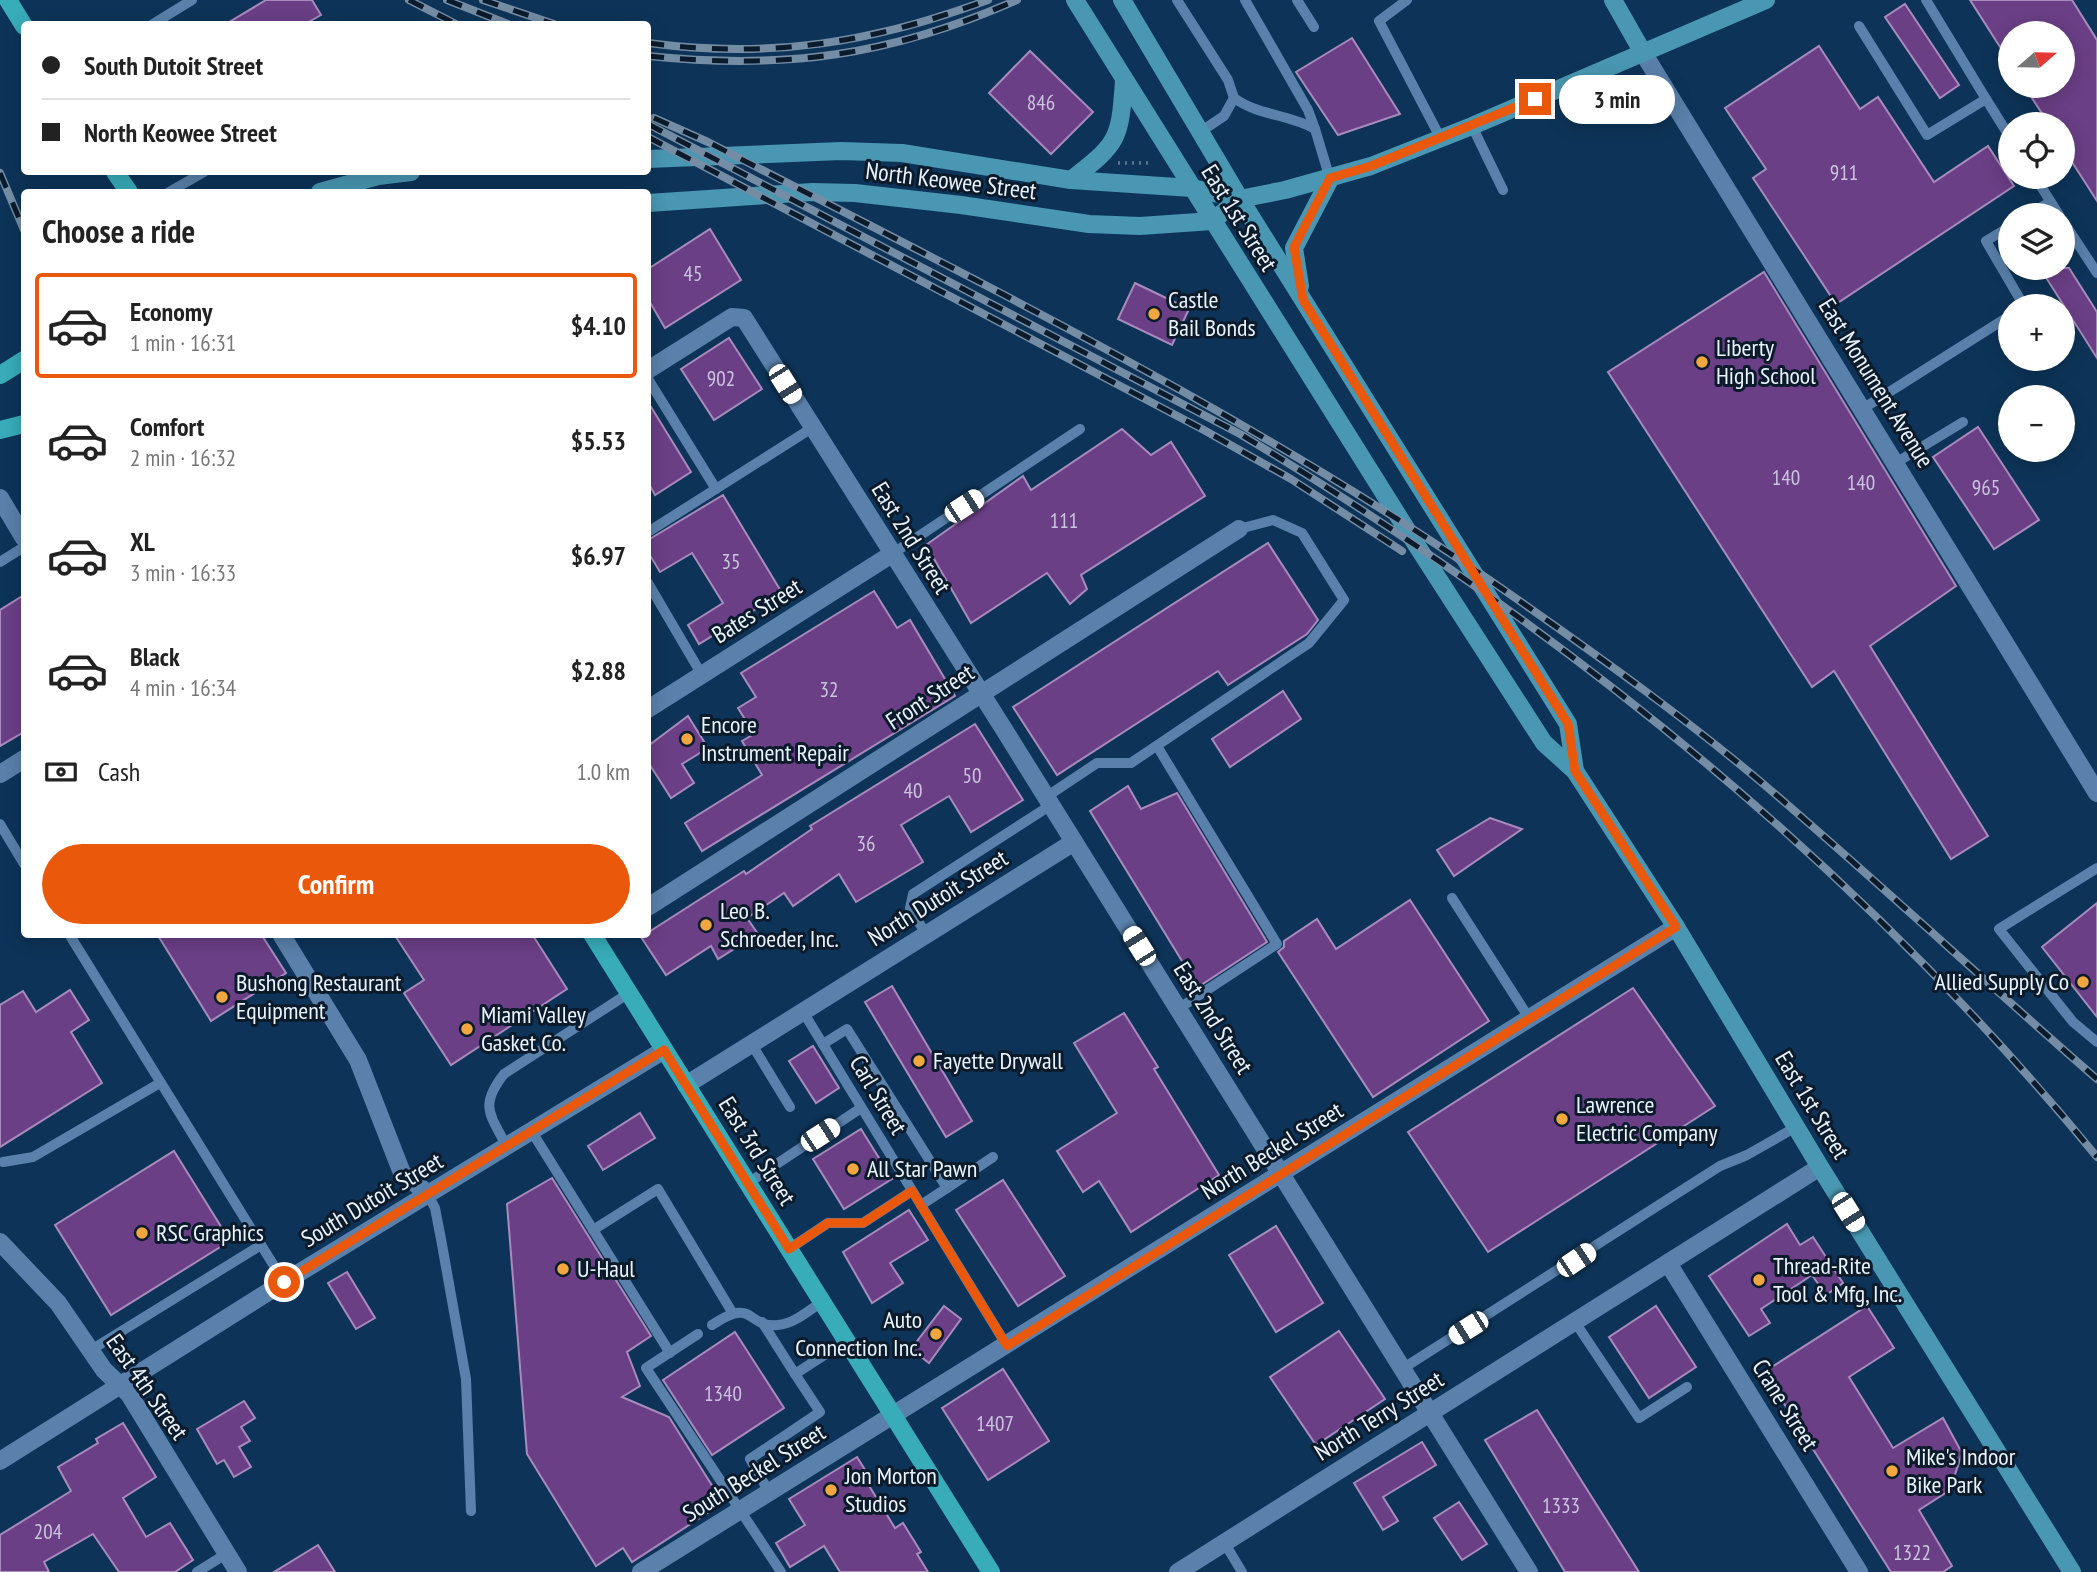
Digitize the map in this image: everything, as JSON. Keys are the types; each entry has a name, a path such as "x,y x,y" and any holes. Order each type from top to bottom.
{"main road":[{"path":"8,0 21,21"},
{"name":"East 1st Street","path":"1075,0 1212,221 1544,743 1575,771 1676,927 1820,1167 2072,1572"},
{"name":"East 1st Street","path":"1122,0 1240,199 1568,724 1575,771"},
{"name":"East Monument Avenue","path":"1613,0 1643,51"},
{"name":"North Keowee Street","path":"651,203 823,192 914,199 1088,224 1140,226 1212,221 1240,199 1330,178 1441,139 1766,0"},
{"path":"1070,180 1102,156 1119,132 1125,80"},
{"name":"North Keowee Street","path":"651,159 841,151 902,153 951,158 1070,180 1192,188 1240,199"},
{"path":"331,189 386,175"},
{"path":"1303,300 1294,247 1330,178"},
{"path":"0,375 21,362"},
{"path":"0,430 21,425"},
{"name":"East 3rd Street","path":"599,938 664,1050 991,1572"}],"street":[{"name":"East Monument Avenue","path":"1643,51 1717,177 1864,408 2097,793"},
{"name":"East 2nd Street","path":"651,368 738,316 744,318 1049,801 1529,1572"},
{"path":"0,498 21,533"},
{"name":"Front Street","path":"651,905 1239,529"},
{"name":"Bates Street","path":"651,707 892,554"},
{"path":"0,774 21,761"},
{"name":"North Dutoit Street","path":"686,1085 1074,842"},
{"name":"North Beckel Street","path":"892,1415 1007,1346 1676,927"},
{"path":"283,938 358,1060 373,1092 402,1173 427,1193"},
{"name":"South Dutoit Street","path":"0,1461 427,1193 664,1050"},
{"name":"North Terry Street","path":"1178,1572 1820,1167"},
{"name":"East 4th Street","path":"0,1242 58,1303 103,1370 129,1394 238,1572"},
{"name":"Crane Street","path":"1668,1264 1859,1572"},
{"name":"South Beckel Street","path":"641,1572 892,1415"}],"lane":[{"path":"158,21 192,0"},
{"path":"1177,0 1228,80 1234,98 1246,107 1297,119 1315,129"},
{"path":"1245,0 1308,110 1330,178"},
{"path":"1297,0 1314,27"},
{"path":"1407,0 1379,21 1441,139"},
{"path":"1926,0 1998,118"},
{"path":"1860,26 1927,135 1986,99"},
{"path":"1200,132 1224,116 1234,98"},
{"path":"1472,126 1503,190"},
{"path":"174,189 199,175"},
{"path":"2042,189 2050,202"},
{"path":"1998,234 1986,241 1998,262"},
{"path":"2075,239 2097,273"},
{"path":"1864,408 1998,323"},
{"path":"651,384 716,489"},
{"path":"1897,462 1964,422"},
{"path":"651,530 812,428"},
{"path":"892,554 1080,429"},
{"path":"926,934 910,908 913,894 1049,801 1097,763 1131,763 1309,643 1344,600 1302,533 1273,520 1239,529"},
{"path":"0,562 21,549"},
{"path":"651,588 702,675"},
{"path":"1157,746 1277,944 1178,1009"},
{"path":"0,824 21,859"},
{"path":"2097,868 1999,929 2073,1022 2097,1042"},
{"path":"1452,898 1529,1018"},
{"path":"71,938 284,1282"},
{"path":"507,1147 487,1109 490,1091 504,1074 629,993"},
{"name":"Carl Street","path":"802,1010 1007,1346"},
{"path":"823,1044 847,1029 947,1188"},
{"path":"751,1043 790,1107"},
{"path":"1,1164 33,1157 160,1083"},
{"path":"748,1184 861,1108"},
{"path":"1402,1369 1720,1166 1796,1127"},
{"path":"532,1132 670,1353"},
{"path":"921,1205 993,1157"},
{"path":"593,1230 658,1189 732,1311"},
{"path":"789,1249 828,1223 863,1223 912,1191"},
{"path":"427,1193 435,1208 442,1239 466,1379 471,1511"},
{"path":"91,1350 261,1245"},
{"path":"712,1325 732,1311 744,1312 762,1322 776,1325 792,1321 822,1302"},
{"path":"762,1322 820,1412 750,1459 769,1492"},
{"path":"1575,1322 1639,1418 1687,1387"},
{"path":"698,1334 646,1368 781,1572"},
{"path":"796,1374 846,1341"},
{"path":"1224,1542 1242,1572"},
{"path":"197,1572 226,1554"}],"path":[{"path":"1109,163 1153,163"}],"building":[{"path":"266,0 312,0 321,15 310,21 231,21"},
{"path":"1970,0 2072,0 2097,40 2097,201 2075,167 2075,112 2041,112 2032,98 2076,98 2076,21 1998,21 1998,44"},
{"path":"1905,4 1959,85 1940,98 1885,17"},
{"path":"1352,38 1400,114 1338,135 1296,72"},
{"path":"1819,46 1860,109 1878,97 1934,182 1988,146 1998,161 1998,189 2009,189 1836,304 1753,178 1766,169 1725,108"},
{"path":"1030,51 1093,112 1051,154 989,93"},
{"path":"710,229 741,280 665,328 651,304 651,267"},
{"path":"1764,272 1956,586 1870,646 1988,836 1951,859 1834,671 1812,687 1608,372"},
{"path":"2075,277 2097,312 2097,358 2075,323 2075,294 2056,294 2048,280 2075,280"},
{"name":"Castle Bail Bonds","path":"1135,283 1189,309 1172,345 1118,319"},
{"path":"729,338 762,389 714,420 681,369"},
{"path":"651,407 691,472 655,495 651,488"},
{"path":"1978,427 1998,457 1998,462 2001,462 2039,520 1994,549 1933,457"},
{"path":"1122,429 1151,455 1171,442 1205,496 1081,575 1087,589 1070,604 1047,573 971,623 926,545 1023,476 1031,490"},
{"path":"723,495 782,593 699,644 688,625 723,603 692,553 660,572 651,557 651,538"},
{"path":"1268,543 1318,620 1307,634 1228,685 1218,671 1057,775 1013,707"},
{"path":"874,591 897,628 910,620 955,696 702,851 685,823 762,775 742,741 754,734 738,708 756,697 741,673"},
{"path":"21,597 21,734 0,746 0,610"},
{"path":"1283,691 1301,719 1230,767 1212,739"},
{"path":"688,716 708,748 682,764 694,783 671,798 651,767 651,744"},
{"path":"975,724 1023,800 971,832 949,796 901,825 923,862 856,902 839,874 793,906 784,893 747,918 758,934 718,959 711,946 666,975 642,938 651,938 651,931 744,871 746,874 812,829 810,826"},
{"path":"1128,786 1141,809 1177,793 1267,942 1198,987 1090,811"},
{"path":"1490,818 1522,829 1454,876 1437,850"},
{"path":"1410,900 1489,1021 1373,1097 1278,952 1284,947 1284,941 1317,919 1336,949"},
{"name":"Allied Supply Co","path":"2097,903 2097,1017 2042,947"},
{"name":"Bushong Restaurant Equipment","path":"159,938 264,938 286,973 211,1021"},
{"name":"Miami Valley Gasket Co.","path":"397,938 535,938 567,989 451,1065 404,993 424,980"},
{"name":"Fayette Drywall","path":"892,986 972,1121 946,1137 865,1002"},
{"name":"Lawrence Electric Company","path":"1633,988 1715,1106 1488,1252 1408,1132"},
{"path":"70,990 89,1020 71,1032 102,1083 0,1147 0,1005 23,991 36,1012"},
{"path":"1124,1013 1158,1067 1154,1069 1219,1175 1131,1232 1099,1181 1083,1192 1057,1151 1117,1113 1074,1043"},
{"path":"813,1046 839,1088 816,1103 789,1061"},
{"path":"640,1113 655,1138 603,1170 588,1146"},
{"name":"All Star Pawn","path":"861,1129 892,1179 844,1209 813,1159"},
{"name":"RSC Graphics","path":"174,1151 230,1241 111,1315 55,1225"},
{"path":"552,1178 651,1336 627,1352 640,1386 622,1397 669,1417 723,1503 632,1562 623,1548 596,1566 527,1454 507,1204"},
{"path":"1003,1180 1065,1276 1018,1306 956,1210"},
{"path":"909,1210 928,1240 890,1263 903,1283 872,1303 843,1252"},
{"name":"Thread-Rite Tool & Mfg, Inc.","path":"1787,1224 1800,1245 1813,1237 1843,1283 1826,1295 1812,1275 1761,1309 1770,1323 1749,1336 1709,1276"},
{"path":"1276,1226 1323,1303 1276,1332 1229,1255"},
{"path":"347,1272 375,1318 356,1329 328,1283"},
{"name":"Auto Connection Inc.","path":"944,1306 961,1319 929,1363 911,1349"},
{"path":"1656,1306 1696,1367 1649,1398 1609,1337"},
{"path":"1867,1306 1894,1348 1849,1377 1893,1448 1943,1418 1962,1453 1950,1490 1919,1510 1952,1566 1943,1572 1891,1572 1764,1372"},
{"path":"1339,1331 1385,1399 1316,1445 1270,1377"},
{"path":"735,1332 784,1408 712,1455 663,1380"},
{"path":"1003,1369 1049,1441 988,1480 942,1408"},
{"path":"244,1401 255,1418 241,1427 250,1441 239,1447 251,1467 234,1477 224,1460 217,1464 197,1429"},
{"path":"1537,1410 1639,1572 1565,1572 1485,1440"},
{"path":"123,1423 156,1477 123,1498 146,1537 170,1523 193,1560 175,1572 119,1572 93,1534 44,1562 49,1572 0,1572 0,1535 71,1491 58,1467 98,1443 96,1439"},
{"path":"1422,1442 1436,1465 1383,1497 1398,1521 1383,1530 1354,1483"},
{"path":"857,1457 872,1481 868,1484 895,1528 903,1523 921,1552 917,1554 928,1572 840,1572 824,1546 790,1567 776,1543 805,1525 789,1499"},
{"path":"1459,1502 1487,1544 1462,1560 1434,1518"},
{"path":"318,1545 335,1572 274,1572"}],"railway":[{"path":"409,0 450,21"},
{"path":"447,0 500,21"},
{"path":"483,0 545,21"},
{"path":"651,43 736,49 820,44 903,27 988,0"},
{"path":"651,56 746,61 836,54 925,34 1017,0"},
{"path":"654,118 708,142 1124,359 1227,416 1427,538 1615,668 1732,758 2097,1079"},
{"path":"651,126 1240,434 1477,587 1590,671 1700,758 1806,851 1908,948 2005,1050 2097,1157"},
{"path":"651,139 1202,429 1291,479 1402,551"},
{"path":"0,173 21,223"}],"place":[{"name":"Castle Bail Bonds","path":"1154,314"},
{"name":"Liberty High School","path":"1702,362"},
{"name":"Encore Instrument Repair","path":"687,739"},
{"name":"Leo B. Schroeder, Inc.","path":"706,925"},
{"name":"Allied Supply Co","path":"2083,982"},
{"name":"Bushong Restaurant Equipment","path":"222,997"},
{"name":"Miami Valley Gasket Co.","path":"467,1029"},
{"name":"Fayette Drywall","path":"919,1061"},
{"name":"Lawrence Electric Company","path":"1562,1119"},
{"name":"All Star Pawn","path":"853,1169"},
{"name":"RSC Graphics","path":"142,1233"},
{"name":"U-Haul","path":"563,1269"},
{"name":"Thread-Rite Tool & Mfg, Inc.","path":"1759,1280"},
{"name":"Auto Connection Inc.","path":"936,1334"},
{"name":"Mike's Indoor Bike Park","path":"1892,1471"},
{"name":"Jon Morton Studios","path":"831,1490"}],"route":[{"path":"284,1282 664,1050 789,1249 828,1223 863,1223 912,1191 1007,1346 1676,927 1575,771 1568,724 1303,300 1296,266 1294,247 1330,178 1371,166 1535,99"}]}
